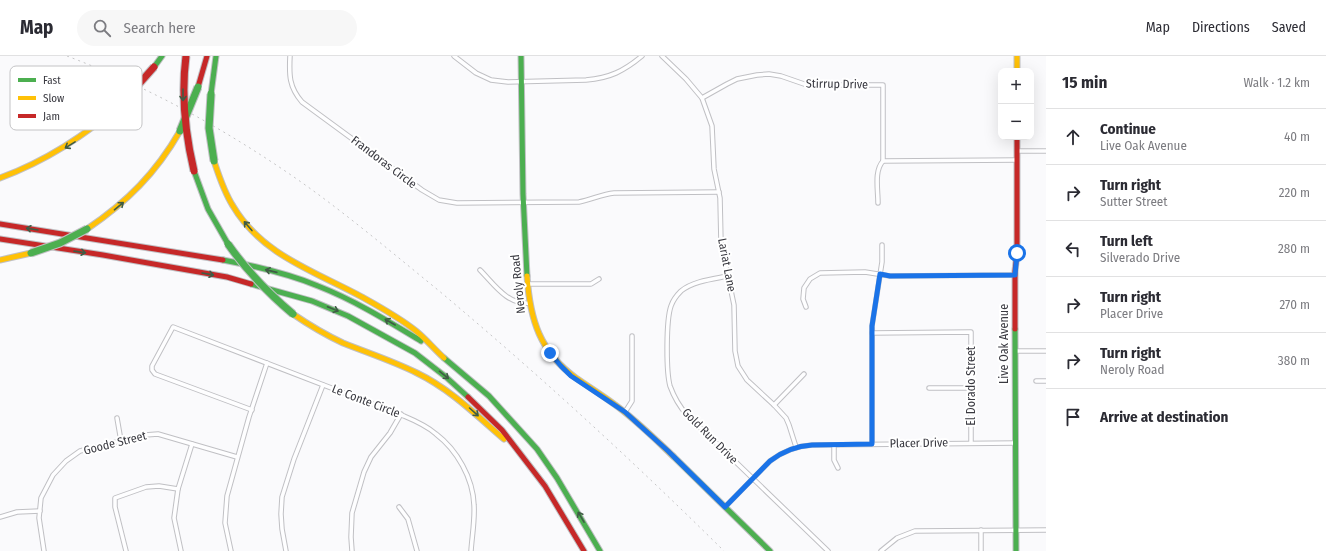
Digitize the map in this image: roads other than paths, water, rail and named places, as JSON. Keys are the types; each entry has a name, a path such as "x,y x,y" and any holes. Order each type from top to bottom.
{"main road":[{"path":"142,80 162,56"},
{"path":"186,56 183,84 184,116 188,147 194,171 208,209 228,244 242,264 275,299 293,314 333,338 405,367 436,383 464,403 518,450"},
{"path":"0,260 31,253 60,243 87,229 115,209 140,186 162,160 180,131 198,87 207,56"},
{"path":"216,56 209,128 214,161 220,180 233,206 247,225 264,242 287,259 362,297 416,332 489,396 537,449 571,501 600,551"},
{"name":"Neroly Road","path":"521,56 523,202 528,284 531,311 544,345 556,361 571,376 625,412 668,451 770,551"},
{"path":"1017,56 1017,68"},
{"path":"0,178 31,166 64,148 91,130"},
{"name":"Live Oak Avenue","path":"1016,551 1015,275 1017,239 1017,140"},
{"path":"0,224 207,258 274,271 304,280 350,301 390,322 435,350"},
{"path":"0,239 103,255 227,277 312,301 348,316 415,353 446,376 475,403 502,430 545,486 584,551"}],"street":[{"name":"Frandoras Circle","path":"290,56 291,83 302,102 422,190 439,200 457,203 580,202 590,200 607,193 718,192"},
{"path":"454,56 483,77 505,82 599,79 617,73 642,56"},
{"name":"Lariat Lane","path":"662,56 686,79 702,98 712,126 714,169 720,208 721,243 734,305 735,351 738,366 747,380 782,414 789,425 796,447"},
{"name":"Stirrup Drive","path":"702,98 737,79 769,74 781,76 807,85 883,85 883,161 879,165 878,171 878,203"},
{"path":"1017,151 1046,151"},
{"path":"883,161 1017,160"},
{"path":"872,444 873,313 882,262 882,244"},
{"path":"480,270 508,299 519,303 530,303"},
{"path":"806,307 803,299 804,288 814,276 826,273 865,272 890,276 1015,275"},
{"name":"Gold Run Drive","path":"728,276 688,286 675,298 672,304 668,318 668,378 673,392 680,407 828,551"},
{"path":"528,284 591,284 599,279"},
{"name":"Le Conte Circle","path":"252,410 155,374 152,370 152,366 173,327 401,414 422,424 436,434 446,443 464,468 472,492 474,503 471,551"},
{"name":"El Dorado Street","path":"872,333 971,332 971,443"},
{"path":"625,412 632,401 632,336"},
{"path":"1016,351 1046,351"},
{"path":"231,551 225,523 226,496 267,363"},
{"path":"774,405 804,374"},
{"path":"1036,381 1046,381"},
{"path":"286,551 282,529 282,497 294,459 323,385"},
{"path":"929,388 971,388"},
{"path":"352,551 352,513 364,472 371,458 390,433 401,414"},
{"path":"116,418 121,441"},
{"name":"Goode Street","path":"44,551 39,518 41,498 53,475 66,461 80,451 145,435 158,434 237,457"},
{"name":"Placer Drive","path":"725,507 770,461 778,455 796,447 834,444 1016,443"},
{"path":"181,551 174,518 178,489 192,444"},
{"path":"834,444 834,460 838,468"},
{"path":"126,551 115,507 115,498 146,487 159,486 178,489"},
{"path":"398,507 408,519 417,551"},
{"path":"0,517 17,512 40,511"},
{"path":"981,530 981,551"},
{"path":"881,551 897,538 915,531 1046,530"}],"railway":[{"path":"67,56 91,66"},
{"path":"142,88 210,124 265,157 329,202 366,231 438,290 548,385 619,450 724,551"}]}
